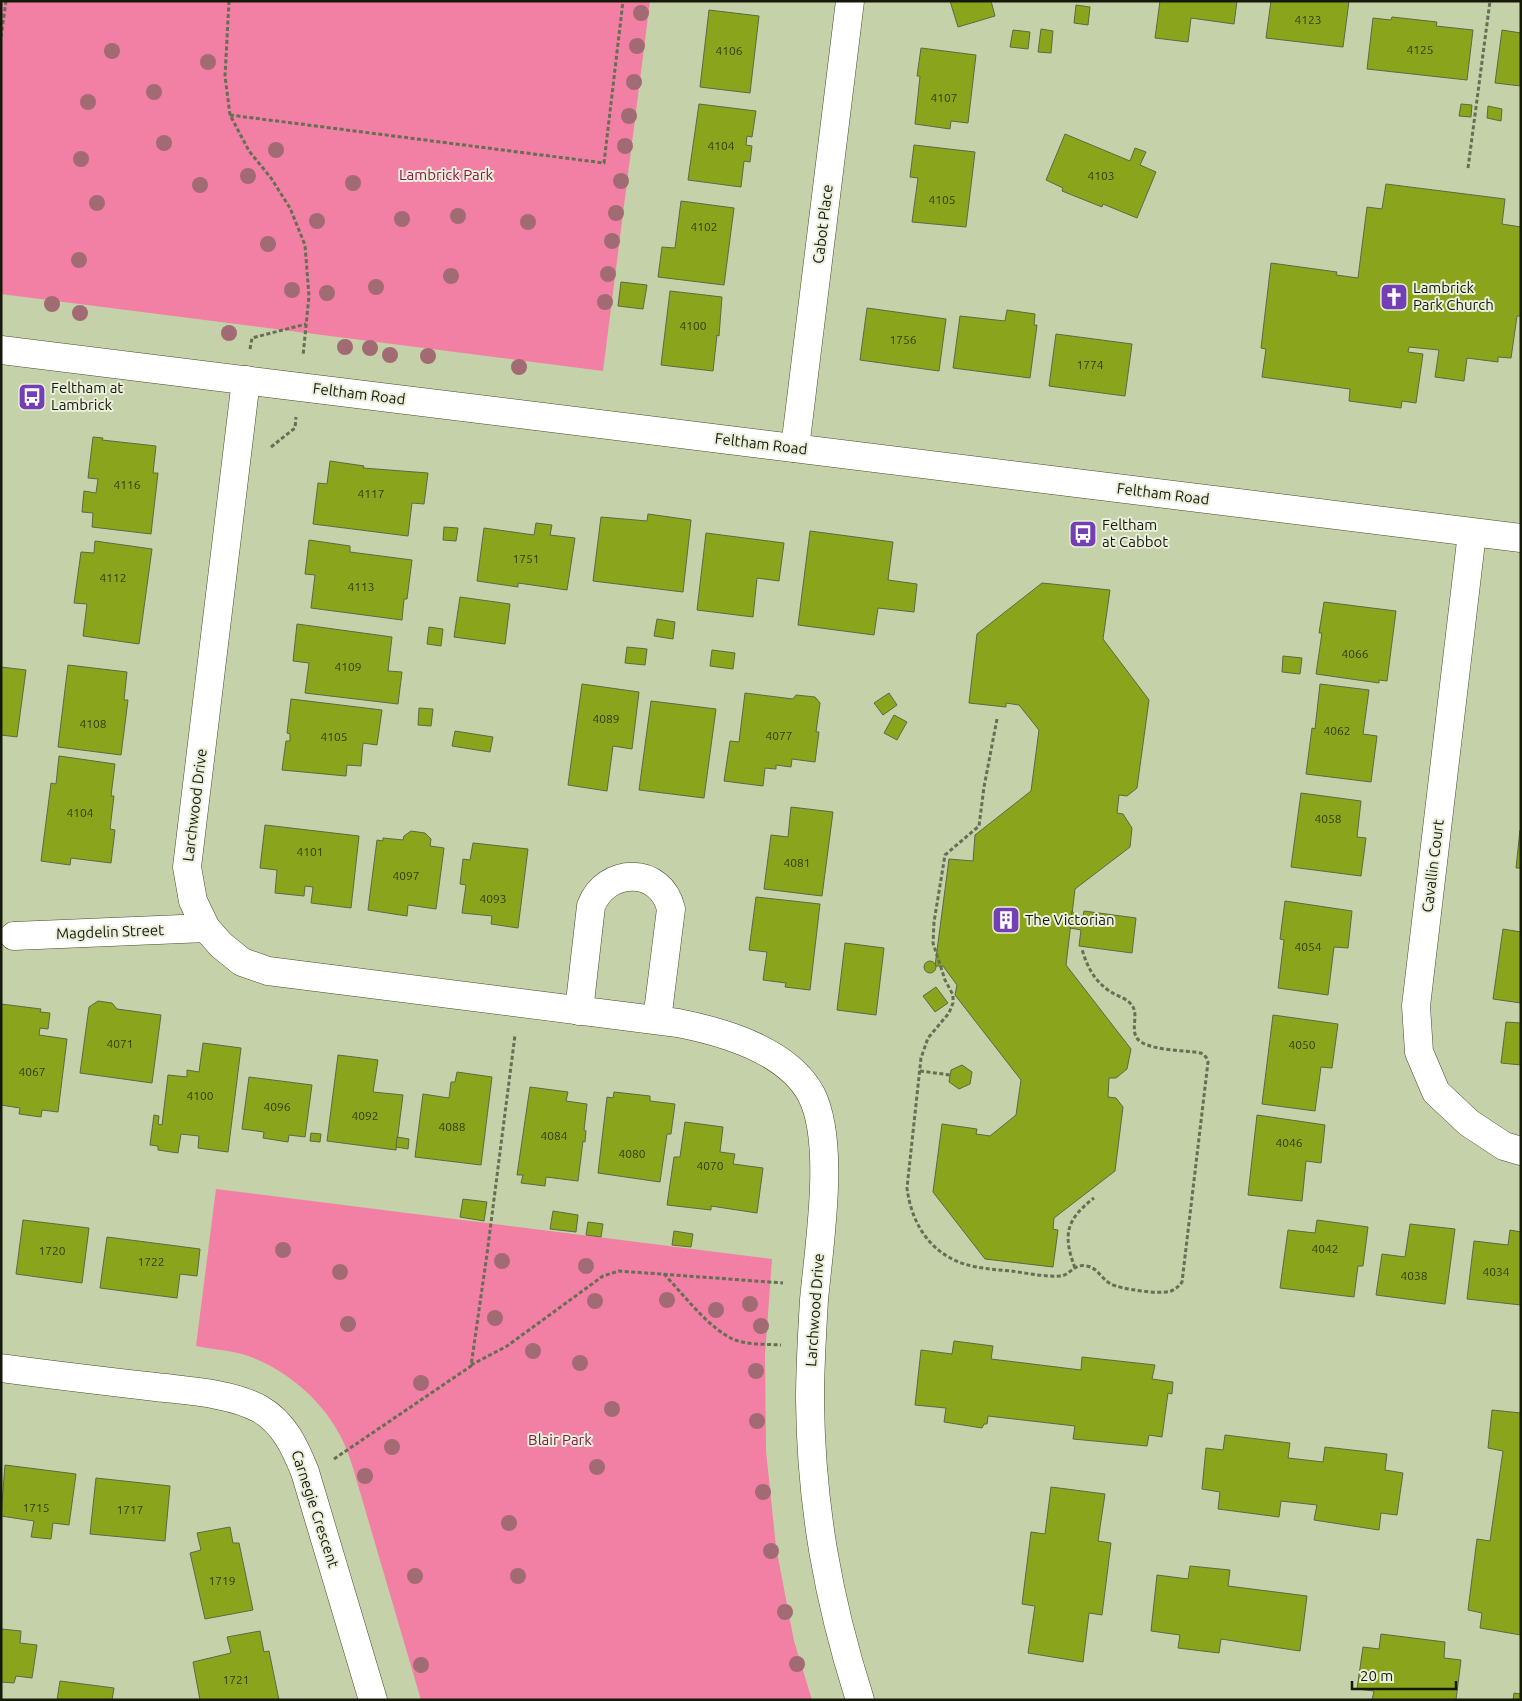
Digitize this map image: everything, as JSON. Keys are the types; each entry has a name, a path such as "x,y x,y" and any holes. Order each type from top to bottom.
{"street":[{"name":"Cabot Place","path":"794,448 850,1"},
{"name":"Feltham Road","path":"1,350 1521,538"},
{"name":"Larchwood Drive","path":"246,380 187,867 193,901 206,928 221,945 242,962 268,971 701,1027 746,1042 782,1062 795,1073 811,1094 817,1108 821,1125 824,1174 812,1347 811,1449 824,1558 844,1651 860,1700"},
{"name":"Cavallin Court","path":"1472,532 1416,1006 1419,1052 1436,1092 1468,1124 1504,1146 1521,1151"},
{"path":"579,1011 591,906 594,897 606,884 626,876 637,876 657,885 669,900 671,909 657,1020"},
{"name":"Magdelin Street","path":"14,936 206,928"},
{"name":"Carnegie Crescent","path":"1,1368 201,1393 237,1400 260,1409 279,1424 293,1443 305,1472 373,1700"}],"path":[{"path":"1,36 6,1"},
{"path":"229,1 225,76 230,115 249,151 271,178 290,208 305,245 309,296 300,387"},
{"path":"230,115 604,163 623,1"},
{"path":"1468,168 1490,1"},
{"path":"246,380 252,338 306,324"},
{"path":"280,439 295,428"},
{"path":"997,719 979,826 945,855 934,922 933,943 945,980 953,995 953,1003 950,1013 928,1038 924,1048 907,1188 909,1205 914,1220 923,1235 934,1247 947,1256 976,1268 1061,1276 1066,1275 1075,1268 1086,1266 1094,1269 1104,1280 1114,1286 1158,1292 1172,1291 1182,1282 1208,1067 1206,1057 1201,1054 1147,1045 1138,1039 1134,1031 1136,1015 1131,1004 1100,984 1092,973 1082,949"},
{"path":"470,1366 487,1254 519,1002"},
{"path":"920,1071 950,1075"},
{"path":"1075,1268 1068,1252 1066,1238 1077,1214 1094,1198"},
{"path":"305,1472 333,1460 470,1366 507,1346 603,1276 619,1271 816,1286"},
{"path":"664,1274 714,1327 725,1335 748,1343 812,1347"}],"green space":[{"name":"Lambrick Park","path":"1,1 650,1 603,371 1,294"},
{"name":"Blair Park","path":"216,1189 772,1259 765,1355 766,1451 776,1547 794,1641 812,1700 421,1700 353,1468 344,1443 334,1425 313,1398 273,1367 231,1351 196,1346"}],"building":[{"path":"950,1 991,1 995,16 958,27"},
{"path":"1160,1 1237,1 1234,24 1191,18 1188,42 1155,38"},
{"path":"1271,1 1349,1 1343,47 1266,38"},
{"path":"1076,5 1090,7 1088,25 1074,23"},
{"path":"709,10 759,16 750,93 700,87"},
{"path":"1392,17 1437,22 1436,26 1473,30 1467,80 1367,69 1373,18 1391,20"},
{"path":"1041,29 1053,31 1051,53 1038,52"},
{"path":"1013,30 1030,32 1028,49 1010,47"},
{"path":"1502,30 1521,33 1521,86 1495,83"},
{"path":"921,48 976,55 968,123 951,121 950,129 915,124 920,76 917,76"},
{"path":"699,104 756,111 752,137 747,136 746,145 752,146 750,162 744,161 741,187 688,180"},
{"path":"1461,104 1472,105 1471,117 1459,116"},
{"path":"1488,106 1502,109 1501,121 1487,118"},
{"path":"1065,134 1130,161 1135,148 1146,152 1140,165 1156,172 1137,218 1103,204 1102,207 1062,191 1063,188 1046,180"},
{"path":"914,145 975,152 966,227 912,222 918,178 910,177"},
{"name":"Lambrick Park Church","path":"1386,184 1505,199 1502,224 1521,227 1521,316 1517,316 1511,358 1498,357 1498,362 1467,358 1464,381 1435,377 1439,350 1409,347 1408,352 1423,354 1416,403 1402,401 1401,408 1349,401 1350,389 1262,377 1266,349 1261,348 1271,263 1337,272 1336,275 1358,278 1367,207 1382,209"},
{"path":"681,201 734,208 724,285 658,277 662,247 675,248"},
{"path":"621,282 647,285 643,309 618,306"},
{"path":"670,291 722,297 719,336 717,335 713,371 661,365"},
{"path":"867,308 946,319 939,371 860,360"},
{"path":"1007,310 1035,314 1034,325 1037,325 1030,378 953,368 960,316 1005,321"},
{"path":"1056,334 1132,344 1125,396 1049,386"},
{"path":"93,437 103,438 102,440 156,446 153,473 158,473 151,534 92,527 93,513 82,512 84,491 96,493 98,479 88,478"},
{"path":"330,461 364,466 363,468 428,473 424,504 412,503 408,536 313,524 318,483 327,484"},
{"path":"648,514 691,520 683,592 593,581 601,517 647,521"},
{"path":"536,523 552,525 550,535 575,538 567,590 518,583 518,587 477,581 484,528 534,535"},
{"path":"444,527 458,528 456,541 443,540"},
{"path":"810,531 893,542 888,580 917,584 914,612 878,608 874,635 798,625"},
{"path":"706,533 784,543 779,581 757,578 753,617 697,610"},
{"path":"309,540 350,546 350,552 412,560 402,620 311,608 315,575 305,574"},
{"path":"95,541 152,549 139,644 83,636 87,604 74,603 81,552 94,553"},
{"name":"The Victorian","path":"1042,583 1110,590 1103,639 1149,700 1137,788 1127,796 1119,795 1117,813 1123,814 1132,828 1130,847 1075,889 1066,965 1131,1049 1127,1069 1116,1078 1109,1078 1108,1097 1116,1098 1123,1107 1115,1171 1054,1218 1053,1229 1058,1230 1053,1267 985,1259 933,1192 942,1124 977,1129 976,1134 990,1136 1016,1115 1021,1080 955,995 957,985 943,966 935,966 949,859 973,861 975,835 1031,791 1039,730 1019,705 1006,703 1006,707 969,703 977,634"},
{"path":"460,597 510,604 505,644 454,637"},
{"path":"1324,602 1396,611 1387,681 1379,680 1379,683 1316,674 1322,633 1319,633"},
{"path":"657,619 675,622 673,639 654,636"},
{"path":"297,624 392,637 388,671 402,672 398,704 305,693 309,663 293,661"},
{"path":"429,627 443,629 441,646 427,644"},
{"path":"627,647 647,649 645,665 625,663"},
{"path":"712,650 735,653 733,669 710,666"},
{"path":"1283,656 1302,658 1300,674 1282,672"},
{"path":"68,665 127,672 124,700 128,700 121,755 58,747"},
{"path":"1,667 26,670 17,737 1,735"},
{"path":"582,684 639,692 632,749 613,746 607,791 568,785"},
{"path":"1320,684 1369,690 1363,734 1377,736 1371,782 1306,774 1312,728 1315,729"},
{"path":"745,693 793,699 796,695 815,697 820,703 816,732 819,732 815,762 792,759 791,767 776,765 776,769 765,768 763,786 724,781 730,741 739,742"},
{"path":"889,693 897,705 883,715 874,703"},
{"path":"291,699 382,710 377,745 363,743 361,766 347,765 346,776 282,770 286,741 290,741 290,734 287,733"},
{"path":"651,701 716,709 704,798 639,790"},
{"path":"419,708 433,709 431,726 418,725"},
{"path":"894,715 907,722 897,740 884,733"},
{"path":"455,731 493,737 490,752 452,746"},
{"path":"59,756 115,764 111,796 114,796 110,829 115,830 111,863 71,858 70,865 41,861 51,783 56,784"},
{"path":"1301,793 1361,801 1357,837 1366,838 1361,876 1291,867"},
{"path":"791,807 833,812 822,896 764,889 771,835 788,837"},
{"path":"265,825 359,836 351,908 311,903 313,887 305,886 304,896 275,893 277,870 260,868"},
{"path":"1520,830 1521,868 1516,868"},
{"path":"411,831 425,833 431,839 430,846 444,848 436,909 408,905 407,916 368,910 377,840 383,841 383,838 403,840 404,836"},
{"path":"473,843 528,849 518,928 491,924 492,916 462,913 466,885 460,884 463,859 470,860"},
{"path":"756,897 820,904 810,990 785,987 786,983 763,980 767,952 749,950"},
{"path":"1285,901 1352,911 1348,948 1334,947 1328,995 1278,988 1284,940 1280,939"},
{"path":"1072,911 1075,915 1083,916 1084,911 1136,918 1132,953 1079,946 1081,930 1070,928"},
{"path":"1503,929 1521,932 1521,1003 1493,999"},
{"path":"845,943 884,948 876,1015 837,1010"},
{"path":"932,961 935,962 935,972 928,973 925,972 924,965 925,962"},
{"path":"936,987 948,1003 935,1012 923,996"},
{"path":"98,1001 112,1003 117,1009 161,1015 152,1083 80,1073 89,1007"},
{"path":"1,1004 41,1009 40,1012 50,1013 48,1029 40,1028 39,1035 67,1039 58,1112 42,1110 41,1117 19,1114 20,1108 1,1105"},
{"path":"1273,1015 1338,1024 1332,1068 1321,1067 1315,1111 1262,1104"},
{"path":"1506,1022 1521,1023 1521,1065 1501,1063"},
{"path":"203,1043 241,1048 228,1152 198,1148 199,1136 181,1134 178,1153 158,1150 158,1146 150,1145 154,1115 159,1116 158,1124 162,1125 168,1075 187,1077 187,1070 199,1072"},
{"path":"338,1055 378,1060 373,1092 403,1095 396,1150 327,1141"},
{"path":"962,1065 972,1072 970,1084 959,1089 949,1082 951,1070"},
{"path":"457,1072 492,1077 481,1165 415,1157 423,1094 449,1098 451,1082 455,1082"},
{"path":"249,1077 312,1085 305,1137 289,1135 288,1142 263,1138 264,1132 242,1129"},
{"path":"530,1087 568,1092 566,1101 587,1104 584,1130 586,1131 585,1142 583,1141 578,1181 546,1177 545,1186 521,1183 523,1175 517,1175"},
{"path":"614,1092 650,1096 650,1101 675,1104 671,1134 667,1134 660,1182 598,1173 607,1097 613,1098"},
{"path":"1257,1115 1325,1125 1321,1163 1306,1161 1302,1201 1248,1195"},
{"path":"685,1122 723,1127 720,1152 735,1154 733,1164 763,1168 757,1213 711,1206 711,1210 667,1205 674,1157 680,1157"},
{"path":"311,1133 321,1134 320,1142 310,1141"},
{"path":"397,1137 409,1139 408,1149 396,1147"},
{"path":"463,1199 487,1202 484,1221 460,1217"},
{"path":"553,1211 578,1215 576,1232 550,1229"},
{"path":"23,1220 89,1228 82,1283 16,1274"},
{"path":"1317,1220 1368,1227 1363,1266 1358,1266 1354,1297 1280,1288 1288,1230 1315,1233"},
{"path":"588,1222 603,1224 601,1237 586,1235"},
{"path":"1410,1224 1455,1229 1445,1304 1376,1295 1382,1254 1405,1257"},
{"path":"1510,1230 1521,1232 1521,1305 1467,1299 1474,1241 1508,1245"},
{"path":"674,1231 693,1234 691,1247 672,1245"},
{"path":"107,1237 200,1249 197,1276 180,1274 177,1298 100,1288"},
{"path":"954,1341 993,1346 991,1359 1081,1370 1082,1357 1155,1365 1152,1379 1173,1382 1172,1394 1168,1393 1162,1437 1149,1435 1147,1446 1073,1439 1075,1426 988,1416 987,1424 984,1424 982,1428 944,1422 946,1408 915,1405 921,1350 952,1354"},
{"path":"1492,1410 1521,1413 1521,1635 1480,1628 1482,1613 1468,1610 1477,1539 1490,1541 1503,1451 1488,1448"},
{"path":"1225,1435 1290,1443 1288,1458 1323,1462 1325,1447 1387,1454 1385,1470 1403,1473 1397,1515 1381,1513 1379,1530 1314,1520 1317,1505 1281,1501 1279,1517 1218,1509 1220,1492 1202,1489 1206,1448 1223,1450"},
{"path":"5,1465 76,1474 69,1525 53,1523 51,1539 31,1537 34,1521 1,1516"},
{"path":"96,1478 170,1486 165,1541 90,1534"},
{"path":"1051,1487 1105,1494 1098,1541 1111,1543 1102,1615 1089,1613 1083,1662 1028,1653 1035,1606 1022,1604 1031,1532 1045,1534"},
{"path":"230,1527 233,1543 239,1543 253,1610 205,1619 190,1553 201,1550 197,1533"},
{"path":"1190,1566 1230,1570 1228,1586 1307,1596 1300,1651 1221,1639 1219,1653 1178,1648 1180,1635 1151,1631 1157,1575 1188,1579"},
{"path":"1,1629 21,1631 20,1643 37,1645 32,1678 16,1676 14,1683 1,1682"},
{"path":"260,1631 264,1652 269,1651 279,1700 200,1700 193,1662 231,1653 227,1637"},
{"path":"1381,1634 1445,1642 1444,1658 1461,1660 1456,1700 1372,1700 1374,1691 1357,1689 1363,1647 1379,1649"},
{"path":"60,1681 114,1688 112,1700 57,1700"},
{"path":"1514,1693 1521,1694 1521,1700 1513,1700"}],"place":[{"name":"Lambrick Park Church","path":"1394,297"},
{"name":"Feltham at Lambrick","path":"32,397"},
{"name":"Feltham at Cabbot","path":"1083,534"},
{"name":"The Victorian","path":"1006,920"}]}
